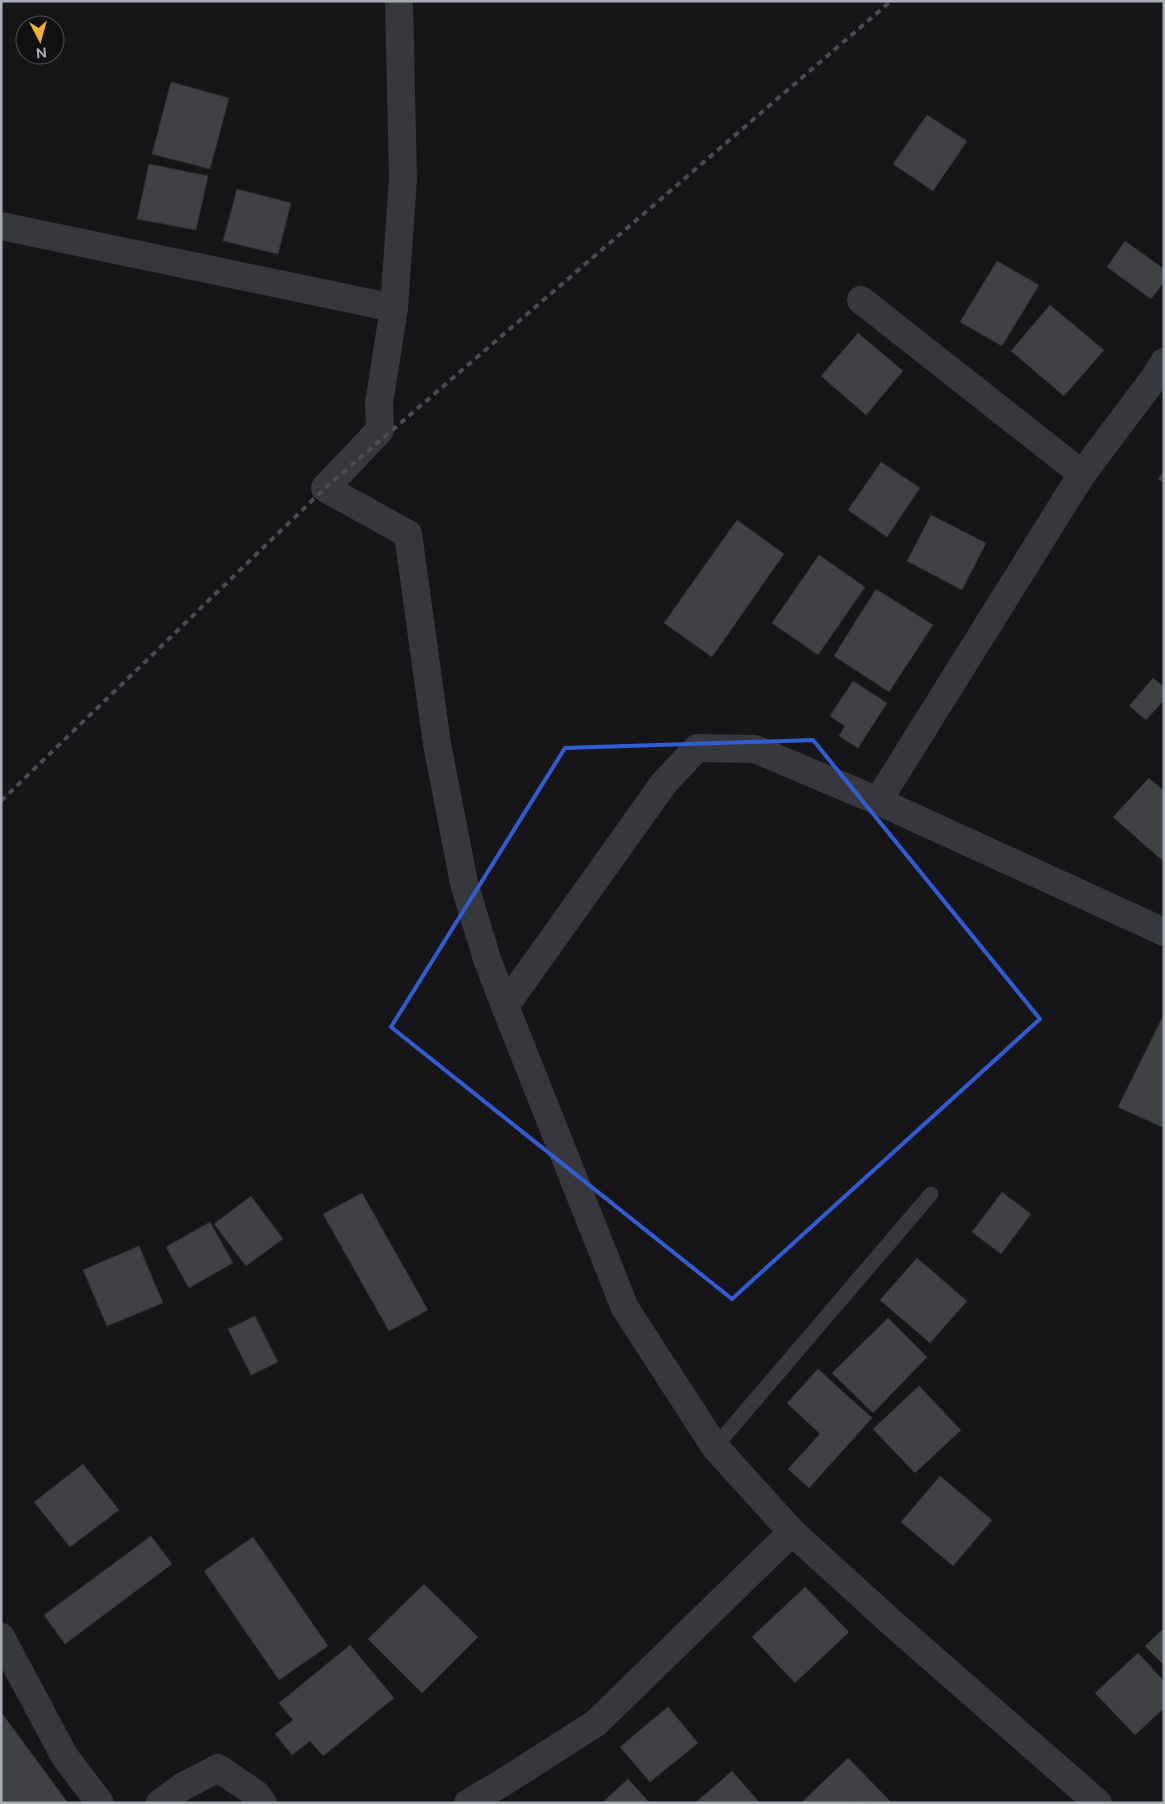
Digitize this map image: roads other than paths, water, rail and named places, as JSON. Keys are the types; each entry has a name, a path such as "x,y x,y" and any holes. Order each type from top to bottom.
{"street":[{"path":"400,1 403,179 394,308 379,403 380,430 325,488 408,534 436,744 464,883 505,1006 625,1308 715,1448 792,1532 891,1622 1098,1803"},
{"path":"1,226 394,308"},
{"path":"861,300 1082,474"},
{"path":"878,801 1082,474 1155,377 1164,362"},
{"path":"505,1006 664,783 697,748 755,749 878,801 1164,932"},
{"path":"468,1803 596,1723 792,1532"},
{"path":"1,1637 65,1757 100,1803"},
{"path":"160,1803 182,1786 218,1768 256,1794 263,1803"}],"lane":[{"path":"715,1448 931,1194"}],"railway":[{"path":"1,801 325,488 891,1"}]}
